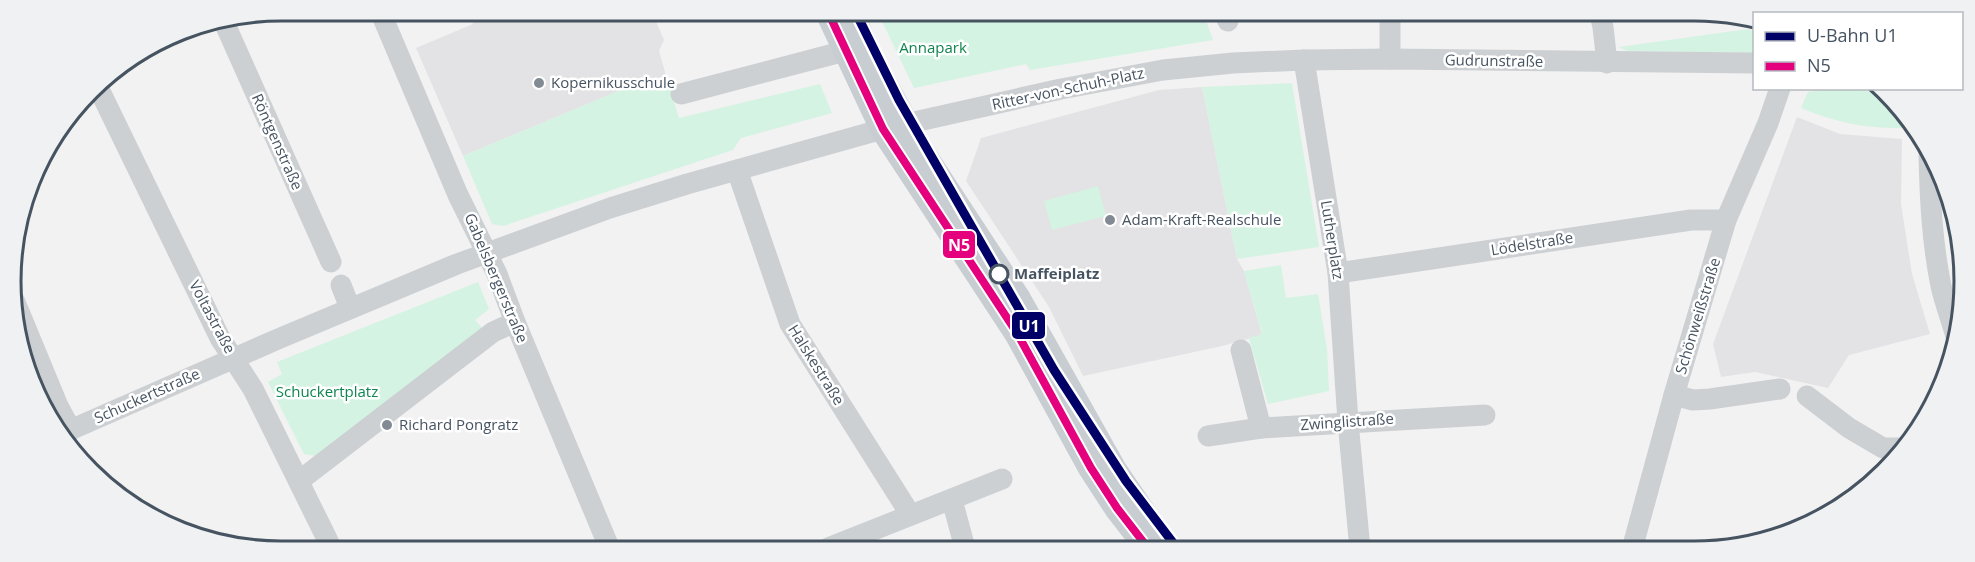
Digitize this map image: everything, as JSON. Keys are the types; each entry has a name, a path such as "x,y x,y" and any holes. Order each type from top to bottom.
{"main road":[{"path":"832,21 845,51 894,126 1017,333 1086,461 1117,508 1143,541"},
{"path":"854,21 873,63 894,126 930,166 1018,299 1114,470 1162,541"}],"street":[{"name":"Gabelsbergerstraße","path":"384,21 458,195 487,252 606,541"},
{"path":"1390,21 1390,59"},
{"path":"1602,21 1607,63"},
{"name":"Röntgenstraße","path":"226,27 331,262"},
{"path":"681,94 845,51"},
{"name":"Gudrunstraße","path":"1233,63 1390,59 1753,63"},
{"name":"Lutherplatz","path":"1304,60 1338,273 1348,422 1359,541"},
{"name":"Ritter-von-Schuh-Platz","path":"894,126 1123,76 1233,63"},
{"name":"Schönweißstraße","path":"1634,541 1674,395 1726,220 1768,123 1779,90"},
{"name":"Voltastraße","path":"101,94 220,338 253,389 299,481 322,541"},
{"path":"233,358 487,252 609,208 894,126"},
{"name":"Halskestraße","path":"737,170 790,324 910,514"},
{"path":"1929,171 1930,210 1934,243 1941,288 1951,321"},
{"name":"Lödelstraße","path":"1338,273 1691,220 1726,220"},
{"path":"341,285 350,308"},
{"path":"299,481 493,332 515,322"},
{"path":"25,326 63,422"},
{"path":"1241,350 1261,428"},
{"name":"Schuckertstraße","path":"69,431 233,358"},
{"path":"1674,395 1701,400 1780,389"},
{"path":"1807,396 1849,428 1883,448 1892,448"},
{"name":"Zwinglistraße","path":"1208,436 1261,428 1485,415"},
{"path":"845,541 1002,479"},
{"path":"952,500 963,541"}],"shaded area":[{"name":"Kopernikusschule","path":"472,21 656,21 664,40 659,51 667,79 628,87 463,156 416,48 473,24"},
{"name":"Adam-Kraft-Realschule","path":"1202,87 1237,259 1244,271 1262,335 1083,376 1049,307 966,181 981,138 1159,90"},
{"path":"1797,117 1840,134 1902,139 1901,204 1912,274 1930,334 1849,355 1828,388 1755,372 1721,377 1713,344"}],"green space":[{"name":"Annapark","path":"882,21 1206,21 1213,40 1030,70 1026,64 914,88"},
{"path":"1748,29 1753,31 1753,53 1627,51 1619,47"},
{"path":"667,79 679,118 820,84 832,113 741,138 733,150 503,226 492,224 463,156 628,87"},
{"path":"1292,83 1319,247 1237,259 1202,87"},
{"path":"1822,90 1872,92 1903,128 1851,124 1801,108 1808,92"},
{"path":"1098,186 1106,216 1052,230 1044,201"},
{"path":"1281,265 1286,298 1318,294 1327,349 1329,391 1268,404 1249,338 1262,334 1244,271"},
{"name":"Schuckertplatz","path":"478,282 489,309 475,320 485,331 321,457 304,454 268,382 282,374 277,362"}],"metro line":[{"name":"U1","path":"860,21 899,100 1054,370 1126,481 1172,541"}],"transit line":[{"name":"N5","path":"832,21 883,129 1017,333 1091,468 1117,508 1143,541"}],"place":[{"name":"Kopernikusschule","path":"539,83"},
{"name":"Adam-Kraft-Realschule","path":"1110,220"},
{"name":"Maffeiplatz","path":"999,274"},
{"name":"Richard Pongratz","path":"387,425"}]}
